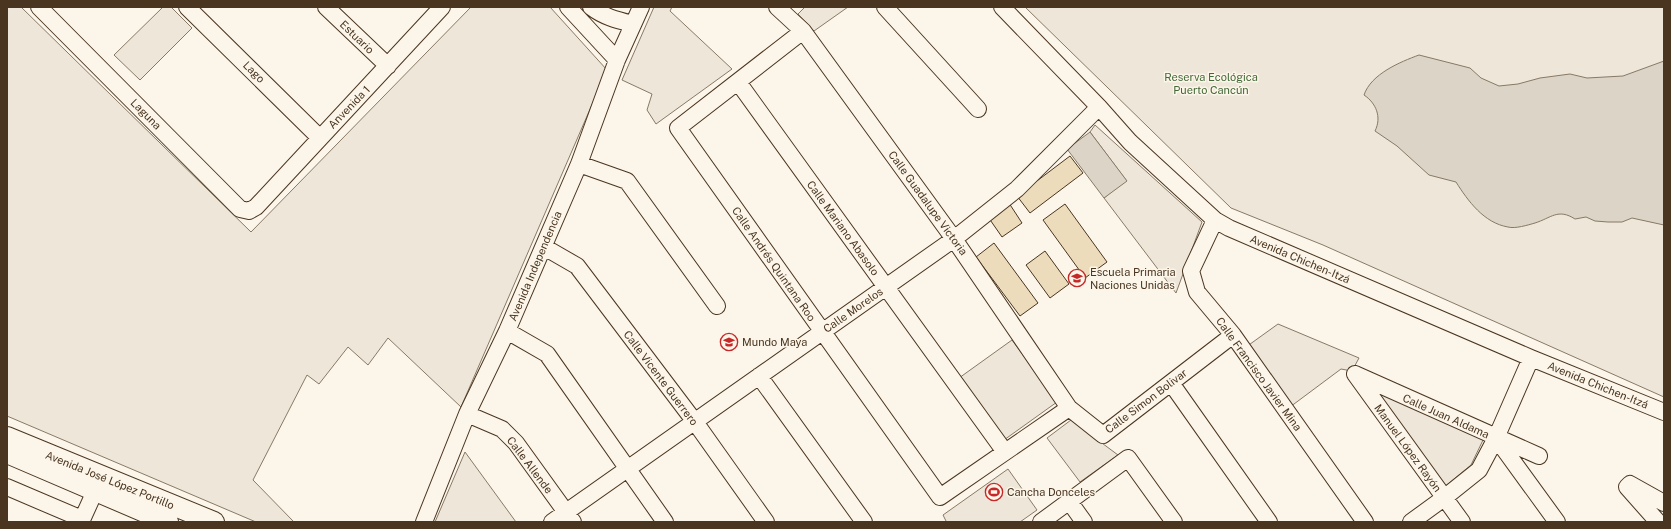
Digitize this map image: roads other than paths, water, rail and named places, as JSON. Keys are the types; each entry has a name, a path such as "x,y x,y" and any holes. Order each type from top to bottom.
{"main road":[{"name":"Avenida José López Portillo","path":"7,437 99,484 168,522"},
{"name":"Avenida José López Portillo","path":"7,453 214,522"}],"street":[{"name":"Laguna","path":"39,7 240,209 249,211 256,207"},
{"name":"Lago","path":"187,7 320,138"},
{"name":"Estuario","path":"326,7 388,66"},
{"name":"Anvenida 1","path":"256,207 442,7"},
{"path":"568,7 617,60"},
{"path":"591,7 600,14 632,24"},
{"name":"Avenida Independencia","path":"424,522 467,414 507,331 579,164 617,60 641,7"},
{"name":"Calle Guadalupe Victoria","path":"777,7 803,31 954,239 1069,408"},
{"path":"885,7 978,109"},
{"name":"Avenida Chichen-Itzá","path":"1002,7 1099,107 1130,142 1215,220 1244,235 1531,358 1664,412"},
{"path":"738,82 803,31"},
{"name":"Calle Andrés Quintana Roo","path":"738,82 678,128 940,497 1005,452"},
{"name":"Calle Mariano Abasolo","path":"738,82 1005,452"},
{"name":"Calle Morelos","path":"552,522 569,517 627,469 954,239 1017,189 1099,107"},
{"path":"579,164 627,181 716,306"},
{"name":"Calle Francisco Javier Mina","path":"1215,220 1191,271 1197,292 1233,335 1365,522"},
{"name":"Calle Vicente Guerrero","path":"544,247 577,266 694,422 766,522"},
{"path":"507,331 547,354 665,522"},
{"name":"Calle Simon Bolivar","path":"1069,408 1103,434 1233,335"},
{"path":"1411,522 1479,470 1496,438 1531,358"},
{"name":"Calle Juan Aldama","path":"1354,374 1539,456"},
{"name":"Manuel López Rayón","path":"1354,374 1462,522"},
{"path":"759,376 864,522"},
{"path":"1171,383 1269,522"},
{"path":"1005,452 1069,408"},
{"name":"Calle Allende","path":"467,414 502,429 516,442 569,517"},
{"path":"1496,438 1557,522"},
{"path":"1041,522 1128,458 1174,522"},
{"path":"7,487 81,521 99,484"},
{"path":"1658,522 1627,487 1630,484 1664,503"},
{"path":"1069,502 1084,522"}],"place":[{"name":"Escuela Primaria Naciones Unidas","path":"1077,278"},
{"name":"Mundo Maya","path":"729,342"},
{"name":"Cancha Donceles","path":"994,492"}],"park label":[{"name":"Reserva Ecológica Puerto Cancún","path":"1211,83"}]}
